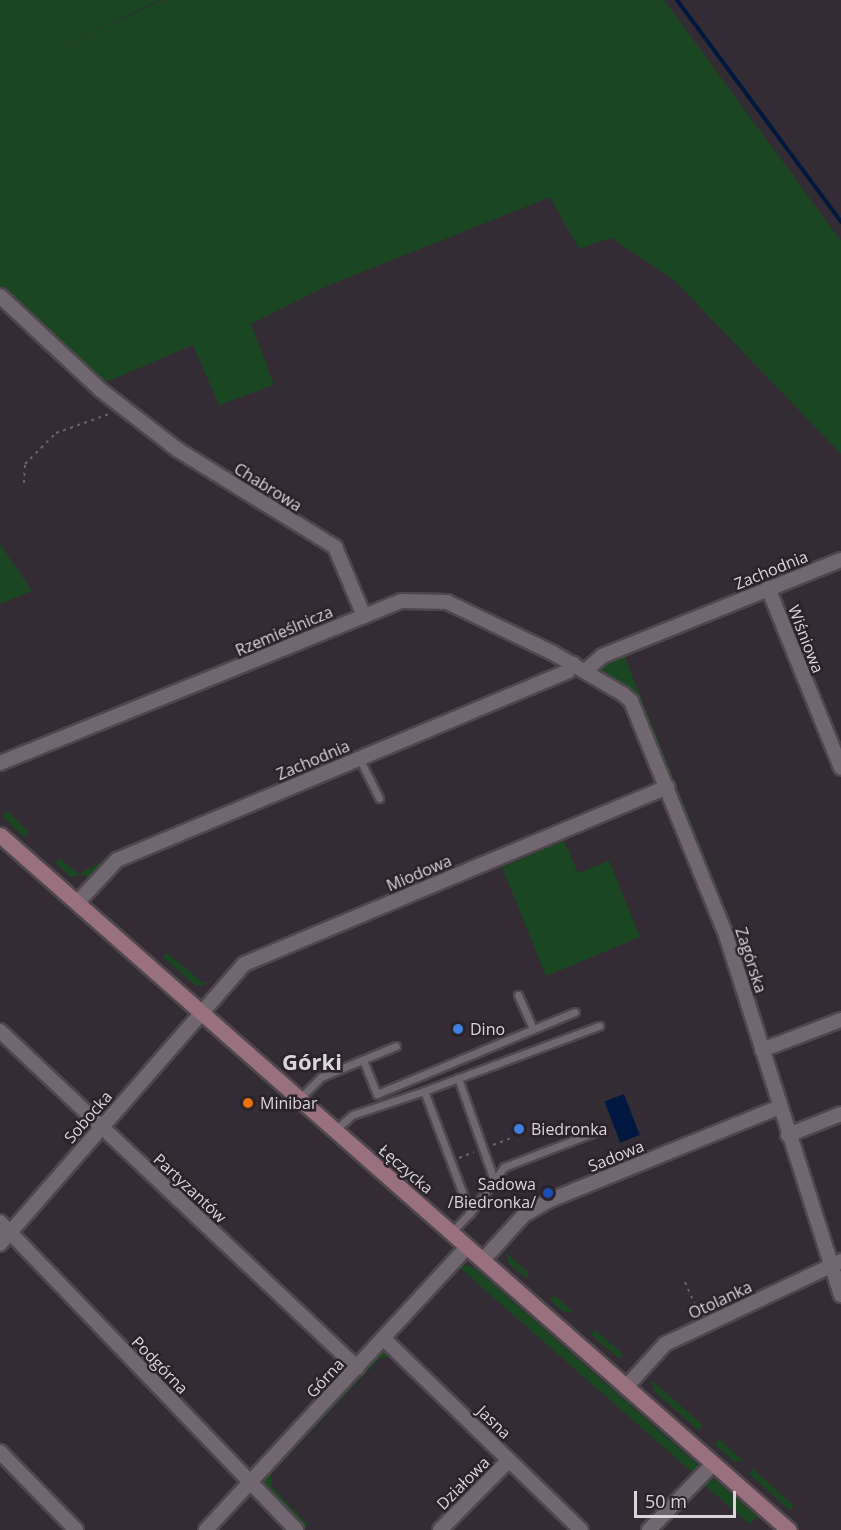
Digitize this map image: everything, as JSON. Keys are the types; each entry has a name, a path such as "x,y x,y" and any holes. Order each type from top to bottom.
{"main road":[{"name":"Łęczycka","path":"0,835 789,1530"}],"street":[{"name":"Chabrowa","path":"0,296 125,409 226,481 335,547 364,616"},
{"name":"Zachodnia","path":"77,903 117,860 579,668 602,656 841,560"},
{"name":"Wiśniowa","path":"768,588 841,768"},
{"name":"Rzemieślnicza","path":"0,763 401,601 439,600 579,668"},
{"name":"Zagórska","path":"579,668 631,701 667,787 726,935 788,1135 836,1264 841,1295"},
{"name":"Miodowa","path":"201,1012 244,964 667,787"},
{"name":"Sobocka","path":"0,1244 201,1012"},
{"path":"762,1050 841,1020"},
{"name":"Partyzantów","path":"0,1031 357,1368"},
{"name":"Sadowa","path":"483,1260 524,1215 548,1201 779,1107"},
{"path":"788,1135 841,1114"},
{"name":"Podgórna","path":"0,1222 297,1530"},
{"name":"Górna","path":"206,1530 467,1247"},
{"name":"Otolanka","path":"626,1387 665,1344 836,1264"},
{"name":"Jasna","path":"384,1338 581,1530"},
{"path":"0,1452 76,1530"},
{"name":"Działowa","path":"440,1530 509,1460"},
{"path":"649,1530 713,1464"}],"lane":[{"path":"359,758 380,798"},
{"path":"518,995 533,1029"},
{"path":"363,1060 377,1094 575,1012"},
{"path":"335,1131 352,1115 424,1091 599,1026"},
{"path":"299,1099 314,1081 396,1046"},
{"path":"458,1078 494,1180"},
{"path":"424,1091 470,1212"},
{"path":"452,1233 504,1167 600,1130"}],"path":[{"path":"24,483 25,464 56,434 125,409"},
{"path":"685,1282 705,1326"}],"green space":[{"path":"0,0 161,0 18,65 164,0 664,0 841,241 841,454 674,280 611,238 579,249 550,197 327,286 251,324 274,385 219,405 193,345 106,382 0,286"},
{"path":"0,544 32,591 0,604"},
{"path":"641,647 625,658 740,944 767,1034 763,1036 635,697 604,675 600,668 602,662"},
{"path":"7,811 29,832 24,837 2,816"},
{"path":"564,841 578,873 609,861 640,937 546,976 502,867"},
{"path":"112,856 89,879 84,874 71,877 55,863 60,859 79,874"},
{"path":"167,953 203,983 214,982 196,986 163,957"},
{"path":"506,1253 529,1273 526,1278 509,1264"},
{"path":"466,1265 475,1268 700,1467 693,1473 459,1267"},
{"path":"554,1295 573,1312 564,1312 550,1300"},
{"path":"595,1330 623,1354 619,1359 591,1335"},
{"path":"383,1351 394,1357 380,1358 271,1474 272,1487 308,1525 303,1530 264,1489 264,1476"},
{"path":"651,1380 703,1425 698,1430 655,1392"},
{"path":"719,1439 743,1461 735,1462 715,1445"},
{"path":"753,1469 794,1506 790,1510 749,1473"},
{"path":"713,1478 757,1516 750,1524 705,1486 662,1530 660,1527 705,1480"}],"water":[{"path":"624,1094 640,1135 620,1143 604,1102"}],"waterway":[{"path":"677,0 841,222"}],"place":[{"name":"Dino","path":"458,1029"},
{"name":"Minibar","path":"248,1103"},
{"name":"Biedronka","path":"519,1129"},
{"name":"Sadowa /Biedronka/","path":"548,1193"}],"district":[{"name":"Górki","path":"312,1062"}]}
